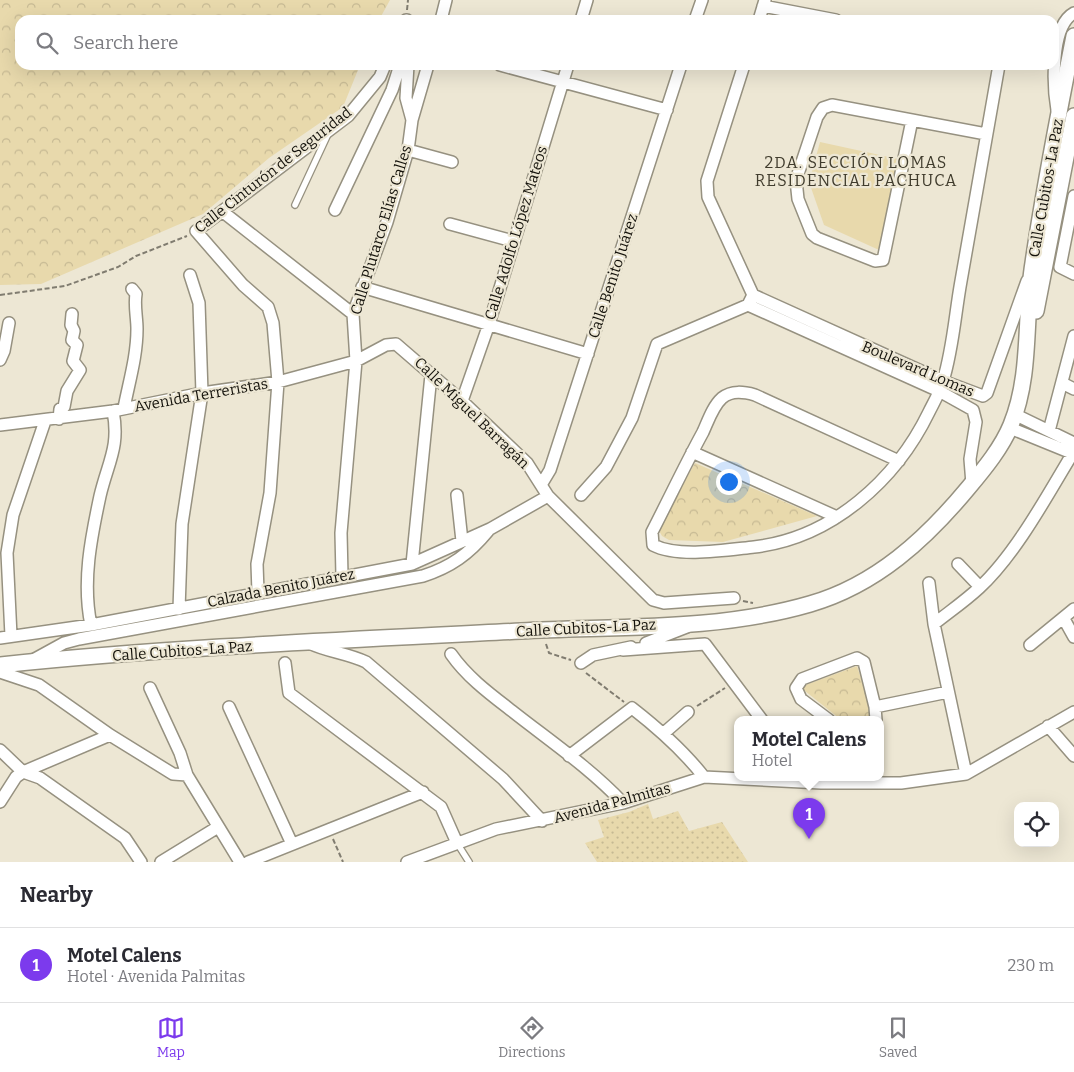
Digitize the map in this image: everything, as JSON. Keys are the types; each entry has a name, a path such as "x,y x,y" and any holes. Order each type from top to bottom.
{"main road":[{"name":"Calle Cubitos-La Paz","path":"0,665 308,642 696,624 810,604 846,590 880,572 913,547 942,520 986,466 1012,421 1021,393 1027,341 1032,265 1074,36"},
{"name":"Calle Cubitos-La Paz","path":"1027,341 1036,310 1074,116"}],"street":[{"path":"442,15 446,0"},
{"path":"582,15 587,0"},
{"path":"697,15 702,0"},
{"path":"760,15 764,3 815,15"},
{"path":"1059,39 1069,15 1074,13"},
{"name":"Calle Cinturón de Seguridad","path":"196,231 348,116 380,77 383,70"},
{"path":"335,210 392,90 398,70"},
{"path":"408,70 406,98 412,120"},
{"name":"Calle Plutarco Elías Calles","path":"342,576 341,534 356,361 352,314 387,222 408,150 412,120 427,70"},
{"path":"519,70 667,110"},
{"name":"Calle Adolfo López Mateos","path":"462,401 489,324 567,70"},
{"name":"Calle Benito Juárez","path":"541,485 550,470 679,70"},
{"path":"581,495 606,467 632,418 654,350 658,344 750,300 708,197 707,181 742,70"},
{"path":"899,461 755,395 744,392 731,393 722,398 692,452 652,532 654,545 663,550 714,551 764,546 798,536 837,517 861,501 899,461 920,432 941,386 998,70"},
{"path":"1054,70 1054,88 1058,117"},
{"path":"912,120 884,260 875,261 817,238 812,234 796,190 796,180 816,117 823,108 832,105 912,120 986,134"},
{"path":"408,150 452,162"},
{"path":"1074,196 1060,267 1074,274"},
{"path":"223,212 352,314"},
{"path":"450,224 513,241"},
{"path":"196,231 243,285 268,307 274,323 278,382 270,493 257,564 258,592"},
{"name":"Boulevard Lomas","path":"750,300 941,386 983,396 987,394 1032,265"},
{"path":"179,609 182,524 202,393 199,303 190,275"},
{"path":"362,287 588,354"},
{"path":"90,625 86,584 100,495 116,439 119,409 133,371 137,329 134,306 136,294 132,289"},
{"path":"59,419 60,409 64,407 67,391 80,370 73,361 77,345 72,340 74,331 71,325 72,314"},
{"path":"0,360 4,350 9,323"},
{"path":"1049,431 1074,336"},
{"name":"Avenida Terreristas","path":"0,425 59,419 202,393 278,382 356,361 386,346 396,344"},
{"name":"Calle Miguel Barragán","path":"396,344 405,349 527,463 548,496 653,600 664,603 734,598"},
{"path":"412,564 431,375"},
{"path":"1062,383 1074,389"},
{"name":"Boulevard Lomas","path":"941,386 973,410 975,415 970,458 972,484"},
{"path":"5,637 8,598 8,544 13,516 45,421"},
{"path":"1012,421 1049,431 1074,451"},
{"path":"1012,421 1074,451"},
{"path":"934,624 980,587 1019,539 1074,451"},
{"path":"692,452 837,517"},
{"path":"457,495 462,541"},
{"name":"Calzada Benito Juárez","path":"5,637 90,625 412,564 490,530 548,496"},
{"path":"29,662 64,644 79,639 423,576 444,569 460,560 490,530"},
{"path":"958,564 980,587"},
{"path":"929,583 934,624 966,774 1074,712"},
{"path":"1030,645 1074,610"},
{"path":"1064,619 1074,637"},
{"path":"581,663 593,656 623,650 696,624"},
{"path":"308,642 324,650 347,653 366,662 503,780 542,821"},
{"path":"623,650 705,644 759,716"},
{"path":"451,654 460,668 490,694 595,774 623,803"},
{"path":"824,716 801,699 796,688 802,679 857,658 864,662 876,716"},
{"path":"285,663 289,693 441,807 457,843"},
{"path":"0,672 39,685 110,735 173,774 187,775"},
{"path":"150,688 180,753 187,775 240,862"},
{"path":"875,707 948,692"},
{"path":"229,707 292,844"},
{"path":"569,756 632,708 664,733 686,754 704,777"},
{"path":"664,733 688,712"},
{"path":"1048,726 1074,756"},
{"path":"0,802 16,778 23,772 110,735"},
{"path":"0,750 23,772 40,778 125,838 141,862"},
{"name":"Avenida Palmitas","path":"846,781 901,783 966,774"},
{"name":"Avenida Palmitas","path":"407,862 496,829 623,803 704,777 734,778"},
{"path":"248,862 328,828 423,792"},
{"path":"161,862 218,827"}],"lane":[{"path":"295,205 330,129"},
{"path":"457,843 469,862"}],"path":[{"name":"Calle Cinturón de Seguridad","path":"0,295 66,286 118,267 136,256 196,231"},
{"path":"549,652 581,663 582,669 632,708"},
{"path":"688,712 734,683"},
{"path":"328,828 343,862"}],"green space":[{"path":"0,0 390,0 382,15 15,15 15,70 358,70 343,107 269,158 203,214 41,284 0,285"},
{"path":"820,142 898,159 883,247 879,250 824,225 809,182"},
{"path":"695,463 817,516 723,542 669,540 662,536 658,529"},
{"path":"857,666 868,701 873,709 870,716 836,716 800,687"},
{"path":"648,804 653,819 678,811 689,831 722,822 748,862 597,862 585,843 604,837 598,820 629,812"}],"place":[{"name":"Motel Calens","path":"809,839"}],"district":[{"name":"2DA. SECCIÓN LOMAS RESIDENCIAL PACHUCA","path":"856,171"}]}
